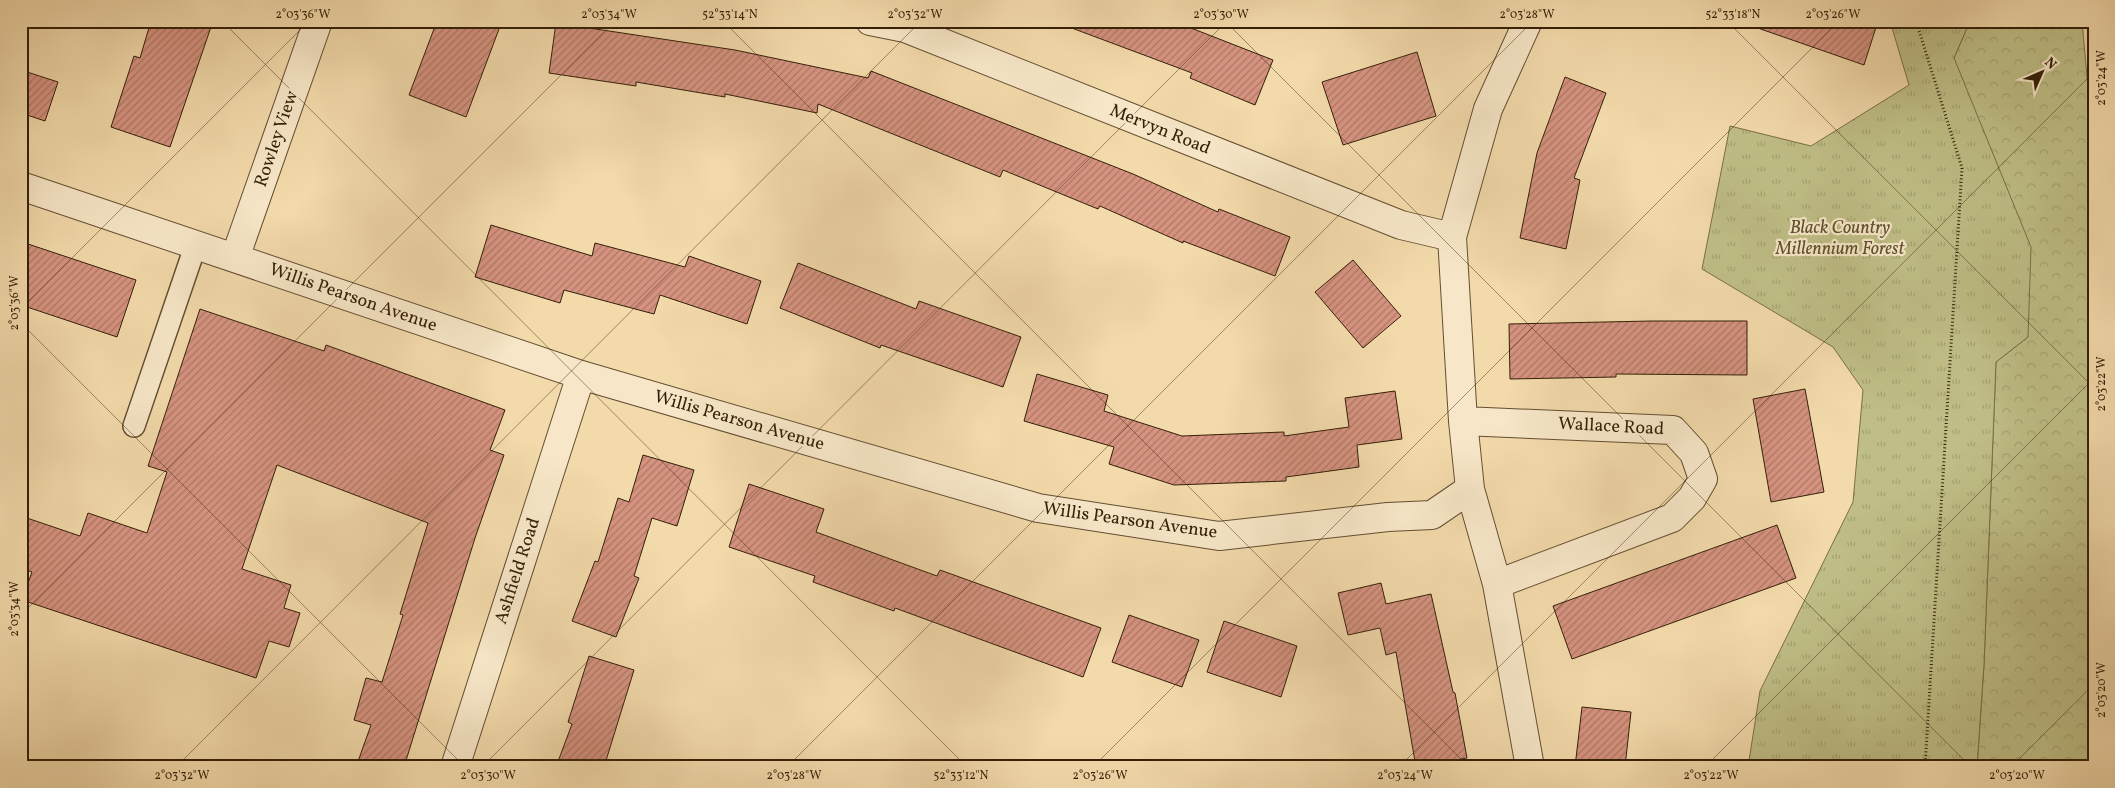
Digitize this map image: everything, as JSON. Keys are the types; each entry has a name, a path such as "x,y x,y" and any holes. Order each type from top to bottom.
{"street":[{"name":"Rowley View","path":"235,258 318,21"},
{"name":"Mervyn Road","path":"870,21 905,28 1401,225 1452,236"},
{"path":"1528,21 1488,109 1452,236 1463,420 1470,489 1497,584 1530,767"},
{"name":"Willis Pearson Avenue","path":"21,186 581,375 1038,508 1219,536 1388,517 1432,516 1470,489"},
{"name":"Ashfield Road","path":"455,767 581,375"},
{"name":"Wallace Road","path":"1463,420 1674,430 1694,453 1703,479 1692,498 1672,518 1497,584"}],"lane":[{"path":"134,426 196,244"}],"path":[{"path":"1916,21 1962,168 1925,767"}],"green space":[{"name":"Black Country Millennium Forest","path":"1890,21 1970,21 1954,58 2031,247 2028,337 1996,362 1984,665 1977,767 1748,767 1760,691 1853,502 1863,390 1833,347 1702,269 1730,126 1811,146 1909,85"},
{"path":"1970,21 2082,21 2094,154 2094,767 1977,767 1984,665 1996,362 2028,337 1954,58"}],"building":[{"path":"151,21 213,21 170,147 111,127 134,56 140,58"},
{"path":"437,21 502,21 466,117 409,95"},
{"path":"1061,21 1173,21 1273,60 1255,105 1190,78 1192,73 1061,24"},
{"path":"1752,21 1878,21 1864,65 1752,26"},
{"path":"556,23 735,50 868,78 871,71 1133,174 1218,212 1219,209 1290,237 1275,276 1183,241 1183,243 1100,206 1098,209 1003,170 1000,177 818,104 817,113 725,94 725,97 636,82 636,86 549,73"},
{"path":"1417,52 1436,116 1343,145 1322,82"},
{"path":"21,70 58,82 45,121 21,113"},
{"path":"1565,77 1606,93 1574,178 1580,180 1566,249 1520,238 1537,153"},
{"path":"491,225 592,256 595,243 685,267 689,256 761,281 747,324 660,295 654,314 564,290 560,303 475,277"},
{"path":"28,244 136,280 117,337 21,305 21,265"},
{"path":"1353,260 1401,316 1363,348 1315,292"},
{"path":"798,263 916,309 919,301 1021,337 1003,387 881,345 880,348 780,308"},
{"path":"200,309 324,351 326,345 505,410 490,450 504,455 475,538 404,767 356,767 371,725 354,720 366,678 382,682 403,615 400,614 428,523 277,465 242,569 291,585 284,608 300,613 289,647 269,641 256,678 22,600 32,572 21,568 21,516 80,536 88,513 147,533 167,472 148,466"},
{"path":"1747,321 1747,375 1616,374 1616,377 1510,379 1509,324"},
{"path":"1037,374 1108,395 1104,411 1182,436 1284,432 1284,436 1349,427 1345,398 1395,391 1402,439 1357,445 1359,467 1286,477 1286,481 1174,485 1109,464 1114,447 1024,421"},
{"path":"1805,389 1824,492 1771,502 1753,399"},
{"path":"643,455 694,470 677,526 652,518 634,576 639,578 616,637 572,621 595,561 598,562 618,498 629,502"},
{"path":"749,484 824,509 816,532 937,576 940,570 1101,628 1083,677 895,608 894,611 813,582 815,576 729,547"},
{"path":"1777,525 1796,578 1572,659 1553,606"},
{"path":"1381,583 1386,604 1431,594 1453,692 1455,693 1467,758 1416,767 1396,652 1386,655 1380,628 1348,635 1338,593"},
{"path":"1129,615 1199,640 1182,687 1112,662"},
{"path":"1224,621 1297,646 1281,697 1207,672"},
{"path":"589,656 634,670 604,767 556,767 572,724 568,722"},
{"path":"1582,707 1631,712 1625,767 1575,767"}]}
